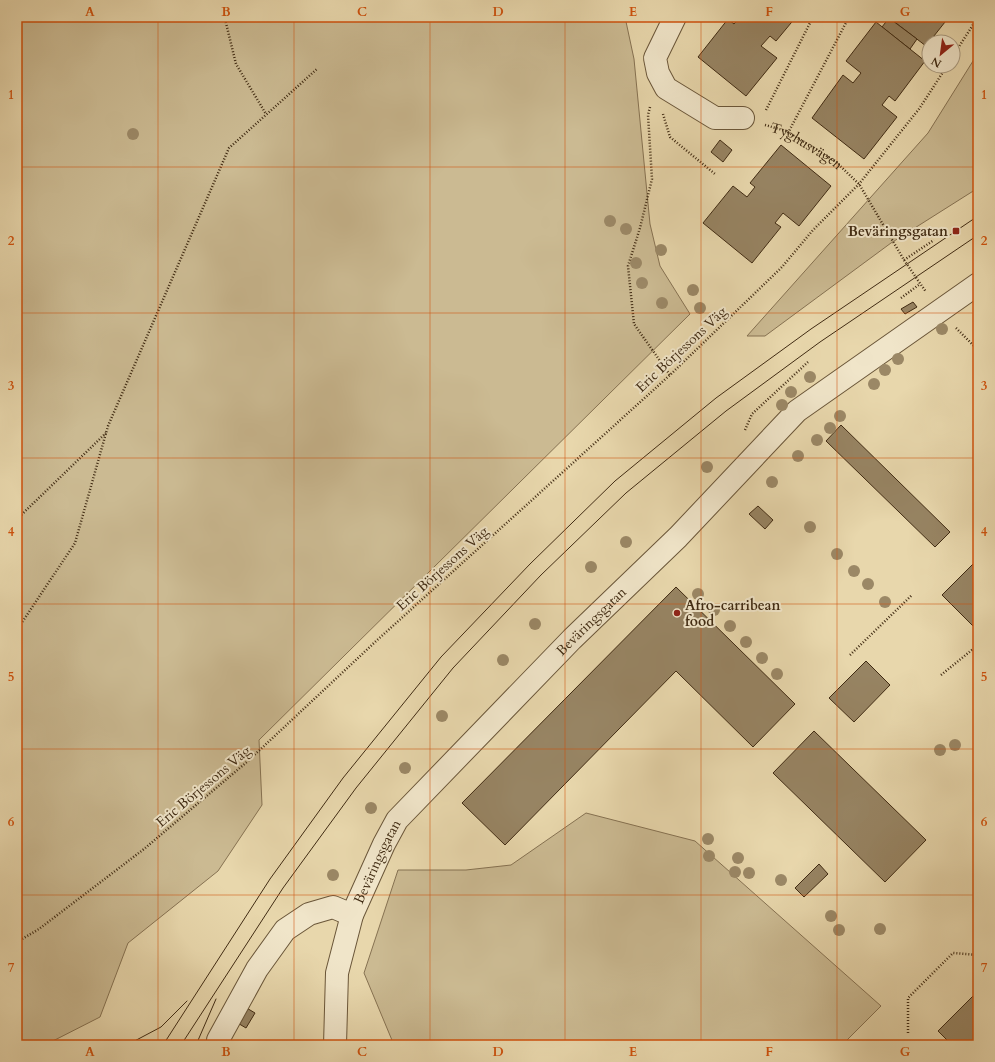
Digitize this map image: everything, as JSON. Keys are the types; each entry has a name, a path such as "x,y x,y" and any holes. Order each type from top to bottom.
{"street":[{"path":"675,17 660,73 715,118 751,121"},
{"name":"Beväringsgatan","path":"335,1045 337,973 352,915 384,844 397,820 572,639 678,536 798,410 978,284"},
{"path":"218,1040 257,969 285,930 309,914 333,907 352,915"}],"path":[{"path":"223,17 236,64 266,114"},
{"path":"751,121 813,17"},
{"path":"788,133 849,17"},
{"path":"961,44 978,17"},
{"path":"17,629 75,543 106,433 229,148 318,69"},
{"path":"660,73 662,115 670,137 715,174"},
{"path":"660,73 648,115 652,180 640,228 628,266 634,324 670,375"},
{"name":"Eric Börjessons Väg","path":"17,942 39,929 144,849 248,762 380,638 670,375 782,267 813,230 859,184 919,109 942,74"},
{"name":"Tyghusvägen","path":"751,121 788,133 835,161 859,184 920,284 939,310 978,350"},
{"path":"904,260 934,240"},
{"path":"901,298 920,284"},
{"path":"17,519 106,433"},
{"path":"850,655 912,595"},
{"path":"941,675 978,645"},
{"path":"908,1034 908,998 953,953 978,955"}],"shaded area":[{"path":"17,17 625,17 634,59 650,224 660,266 690,314 259,740 262,805 218,871 128,943 100,1017 45,1045 17,1045"},
{"path":"978,53 978,188 891,243 765,336 747,336 928,133"},
{"path":"586,813 695,841 881,1006 842,1045 394,1045 364,973 398,870 466,870 511,865"}],"building":[{"path":"740,17 796,17 776,41 770,36 761,46 777,58 746,96 698,57 728,19 734,24"},
{"path":"888,17 949,17 936,34 921,34 921,42"},
{"path":"889,18 917,39 910,49 882,27"},
{"path":"876,22 921,58 921,66 895,101 889,96 882,105 897,117 864,159 812,118 843,75 853,83 861,73 846,61"},
{"path":"720,140 732,150 723,162 711,152"},
{"path":"781,145 831,186 799,226 783,213 775,223 781,227 752,263 703,223 733,186 747,197 755,187 750,183"},
{"path":"913,302 917,307 905,314 901,309"},
{"path":"841,425 950,532 935,547 826,441"},
{"path":"758,506 773,520 765,529 749,514"},
{"path":"978,559 978,629 977,630 942,595"},
{"path":"676,587 795,704 753,747 676,671 505,845 462,803"},
{"path":"866,661 890,685 854,722 829,698"},
{"path":"814,731 926,840 885,882 773,773"},
{"path":"819,864 828,874 804,897 795,888"},
{"path":"978,991 978,1045 952,1045 938,1031"},
{"path":"245,1007 255,1013 246,1028 236,1022"}],"tram line":[{"path":"163,1045 270,879 343,778 441,657 530,564 615,481 716,398 811,329 978,216"},
{"path":"181,1045 283,888 356,788 453,668 541,575 626,493 726,411 820,342 978,235"},
{"path":"196,1045 216,999"},
{"path":"127,1045 161,1027 187,1001"}],"place":[{"name":"Beväringsgatan","path":"956,231"},
{"name":"Afro-carribean food","path":"677,613"}]}
